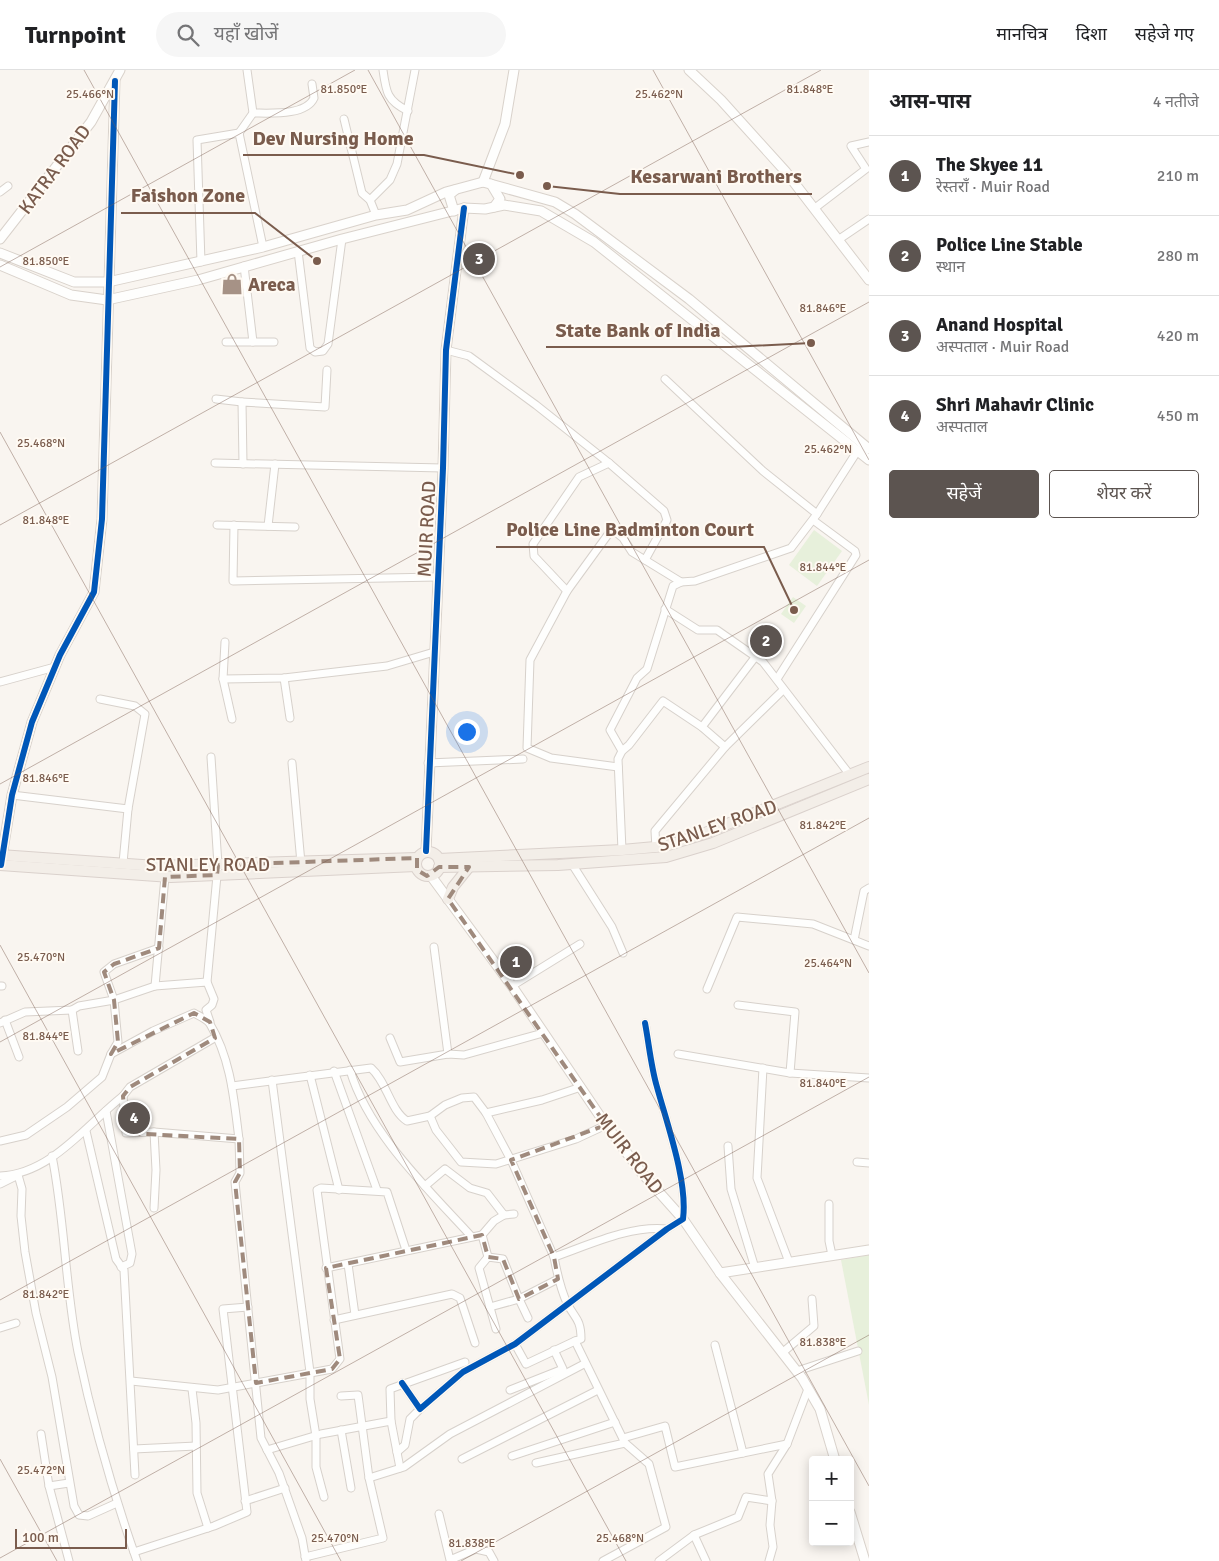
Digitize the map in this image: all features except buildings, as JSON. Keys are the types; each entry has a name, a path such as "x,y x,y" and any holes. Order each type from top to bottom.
{"main road":[{"name":"KATRA ROAD","path":"0,239 91,122 120,70"},
{"path":"487,183 505,124 514,70"},
{"path":"690,70 721,100 786,172 869,280"},
{"path":"1,860 12,795 32,722 55,667 94,592 102,518 115,81"},
{"path":"487,183 500,200 494,207"},
{"path":"0,253 74,282 108,282 263,248 376,215 407,210 456,189 487,183 556,202 575,214 689,299 869,449"},
{"path":"454,211 449,195 456,189"},
{"path":"0,265 71,295 107,300 198,280 342,239 464,208 504,205 541,212 594,242 869,460"},
{"name":"MUIR ROAD","path":"426,852 428,763 443,468 446,350 464,208"},
{"name":"STANLEY ROAD","path":"439,863 656,848 700,835 869,767"},
{"name":"STANLEY ROAD","path":"439,863 468,867 653,860 689,851 869,779"},
{"path":"426,852 434,853 439,863 430,876 423,875 416,862 426,852"},
{"name":"STANLEY ROAD","path":"1,860 123,863 217,870 416,862"},
{"name":"STANLEY ROAD","path":"1,860 165,876 301,863 416,862"},
{"path":"448,899 453,887 468,867"},
{"name":"MUIR ROAD","path":"430,876 512,986 606,1126 641,1172 683,1219 720,1273 797,1371 820,1409 834,1456"},
{"path":"720,1273 869,1250"},
{"path":"854,1525 865,1561"}],"street":[{"path":"201,262 197,140 239,133 253,113 247,70"},
{"path":"383,70 386,90 393,104 408,111"},
{"path":"370,200 390,180 398,164 415,70"},
{"path":"253,113 297,110 308,106 314,98 312,84"},
{"path":"344,119 362,193 370,200 376,215"},
{"path":"239,133 263,248"},
{"path":"814,208 866,169 851,146 869,142"},
{"path":"0,192 8,186"},
{"path":"838,240 869,219"},
{"path":"298,251 310,348 315,352 323,351 328,344 342,239"},
{"path":"244,266 253,342"},
{"path":"226,342 274,342"},
{"path":"446,350 469,356 536,405 609,463 667,515 662,531 645,560"},
{"path":"216,399 325,407 327,370"},
{"path":"665,379 763,471 855,551 856,556 777,680"},
{"path":"242,402 242,464"},
{"path":"622,751 610,730 637,678 647,669 673,586 681,582 695,581 791,548 815,517 858,450"},
{"path":"215,463 443,468"},
{"path":"567,591 534,556 533,544 579,477 609,463"},
{"path":"268,526 275,464"},
{"path":"217,525 295,527"},
{"path":"234,525 233,581 438,576"},
{"path":"618,766 551,758 527,748 530,660 567,591 612,530 623,538 632,552 681,582"},
{"path":"665,610 698,630 717,630 756,656 850,774"},
{"path":"225,642 223,679 232,719"},
{"path":"223,679 284,678 387,666 434,652"},
{"path":"702,727 756,656"},
{"path":"0,682 55,667"},
{"path":"284,678 290,718"},
{"path":"656,848 655,831 725,748 783,690"},
{"path":"100,699 135,706 145,714 128,809 123,863"},
{"path":"622,850 618,759 622,751 629,745 663,701 702,727 725,748"},
{"path":"211,757 217,870 207,982 214,999 212,1006 206,1010 222,1049 232,1086 239,1140 240,1173 235,1182 261,1438 285,1488 302,1538 305,1559 383,1538 369,1478 358,1395 341,1396"},
{"path":"428,763 524,759"},
{"path":"292,763 301,863"},
{"path":"12,795 128,809"},
{"path":"572,864 612,927 622,953"},
{"path":"155,986 165,876"},
{"path":"854,940 864,891 869,888"},
{"path":"707,989 737,918 813,924 869,946"},
{"path":"512,986 580,944"},
{"path":"434,946 448,1054"},
{"path":"0,1141 26,1135 67,1107 102,1077 110,1054 118,1042 114,1000 104,972 114,964 158,948"},
{"path":"19,1057 3,1022 25,1012 72,1010 80,1006 114,1000 155,986 207,982"},
{"path":"738,1005 795,1012 790,1073"},
{"path":"72,1010 78,1051"},
{"path":"110,1054 153,1031 194,1014 210,1022"},
{"path":"397,1452 405,1445 410,1419 463,1372 516,1344 667,1229 683,1219 684,1196 668,1126 656,1086 644,1023"},
{"path":"390,1038 400,1062 448,1054 464,1055 543,1033"},
{"path":"0,1184 52,1156 86,1130 124,1096 130,1087 216,1038"},
{"path":"678,1054 790,1073 869,1078"},
{"path":"232,1086 334,1071 371,1068 380,1077 400,1117 407,1121 430,1116 445,1105 462,1098 474,1097 486,1113 511,1160 554,1256 558,1279 567,1304 577,1316 581,1332 580,1339 526,1364 516,1344"},
{"path":"763,1068 757,1178 789,1262"},
{"path":"350,1070 357,1094 373,1122 425,1186 471,1236"},
{"path":"334,1071 377,1190"},
{"path":"310,1075 339,1190"},
{"path":"272,1080 310,1372 310,1399 316,1436 316,1467 324,1497"},
{"path":"486,1113 542,1100 581,1087"},
{"path":"124,1096 126,1133 154,1132 239,1140"},
{"path":"106,1112 132,1254 130,1263 121,1267"},
{"path":"430,1116 436,1130 461,1162 496,1164 576,1139 606,1126"},
{"path":"86,1130 116,1259 124,1270 135,1475"},
{"path":"154,1132 156,1177 154,1208"},
{"path":"728,1146 731,1189 755,1268"},
{"path":"52,1156 59,1190 66,1276 78,1352 117,1503 137,1561"},
{"path":"857,1162 869,1163"},
{"path":"425,1186 445,1169 470,1188 487,1193 504,1215"},
{"path":"0,1176 18,1175"},
{"path":"18,1175 22,1189 21,1216 36,1313 52,1377 74,1506 79,1515 88,1516 117,1503"},
{"path":"131,1381 192,1389 233,1389 310,1372 332,1370 340,1359 326,1268 317,1190 377,1190 387,1192 406,1250"},
{"path":"829,1204 829,1241 832,1255"},
{"path":"326,1268 482,1235 494,1221 504,1215 514,1214"},
{"path":"554,1256 626,1233 652,1227 667,1229"},
{"path":"482,1235 488,1257"},
{"path":"488,1257 503,1259 518,1300 528,1318"},
{"path":"488,1257 478,1268 496,1329"},
{"path":"348,1264 355,1315"},
{"path":"490,1307 518,1300 558,1279"},
{"path":"334,1320 452,1294 460,1298 468,1315 475,1343"},
{"path":"782,1353 814,1326 812,1299"},
{"path":"134,1552 208,1528 247,1512 223,1309 248,1306"},
{"path":"0,1328 16,1323"},
{"path":"575,1341 584,1364 606,1401 624,1441 649,1464 666,1527 603,1561"},
{"path":"715,1345 743,1453"},
{"path":"510,1390 563,1368 554,1350"},
{"path":"797,1371 858,1351"},
{"path":"400,1468 391,1422 390,1389 402,1383 465,1362"},
{"path":"369,1478 400,1468 450,1434 584,1364"},
{"path":"402,1383 420,1409"},
{"path":"192,1389 196,1413 197,1493 208,1528"},
{"path":"769,1561 774,1547 770,1525 772,1501 768,1474 787,1444 808,1389"},
{"path":"462,1459 598,1390"},
{"path":"267,1450 342,1430 391,1422"},
{"path":"512,1456 615,1422"},
{"path":"536,1463 624,1441 665,1426 675,1467 787,1444"},
{"path":"342,1430 351,1488"},
{"path":"41,1434 49,1486 69,1561"},
{"path":"134,1449 196,1446"},
{"path":"49,1486 70,1483"},
{"path":"245,1501 285,1488"},
{"path":"659,1561 694,1535 738,1517 746,1496 772,1501"},
{"path":"439,1514 450,1560 476,1549 489,1552 494,1561"},
{"path":"694,1535 706,1561"}],"highlighted area":[{"path":"417,858 417,870 427,876 439,867 469,867 448,899 606,1125 511,1160 554,1257 558,1279 519,1299 503,1259 488,1257 482,1235 326,1268 340,1359 332,1369 256,1383 235,1182 240,1173 239,1139 126,1133 123,1096 130,1087 215,1038 210,1022 194,1013 111,1054 118,1042 114,1000 104,972 114,964 159,948 165,877 217,875 218,865"}],"green space":[{"path":"814,530 842,551 817,586 789,565"},
{"path":"793,597 806,606 794,623 781,614"},
{"path":"869,1255 869,1405 841,1260"}],"cycle path":[{"path":"1,865 12,795 32,722 60,655 94,592 102,519 115,81"},
{"path":"426,851 443,468 446,350 464,208"},
{"path":"402,1383 420,1409 463,1372 515,1344 667,1229 683,1219 684,1204 680,1171 655,1079 645,1023"}],"place":[{"name":"Dev Nursing Home","path":"520,175"},
{"name":"Kesarwani Brothers","path":"547,186"},
{"name":"Anand Hospital","path":"479,259"},
{"name":"Faishon Zone","path":"317,261"},
{"name":"Areca","path":"232,284"},
{"name":"State Bank of India","path":"811,343"},
{"name":"Police Line Badminton Court","path":"794,610"},
{"name":"Police Line Stable","path":"766,641"},
{"name":"The Skyee 11","path":"516,962"},
{"name":"Shri Mahavir Clinic","path":"134,1118"}]}
